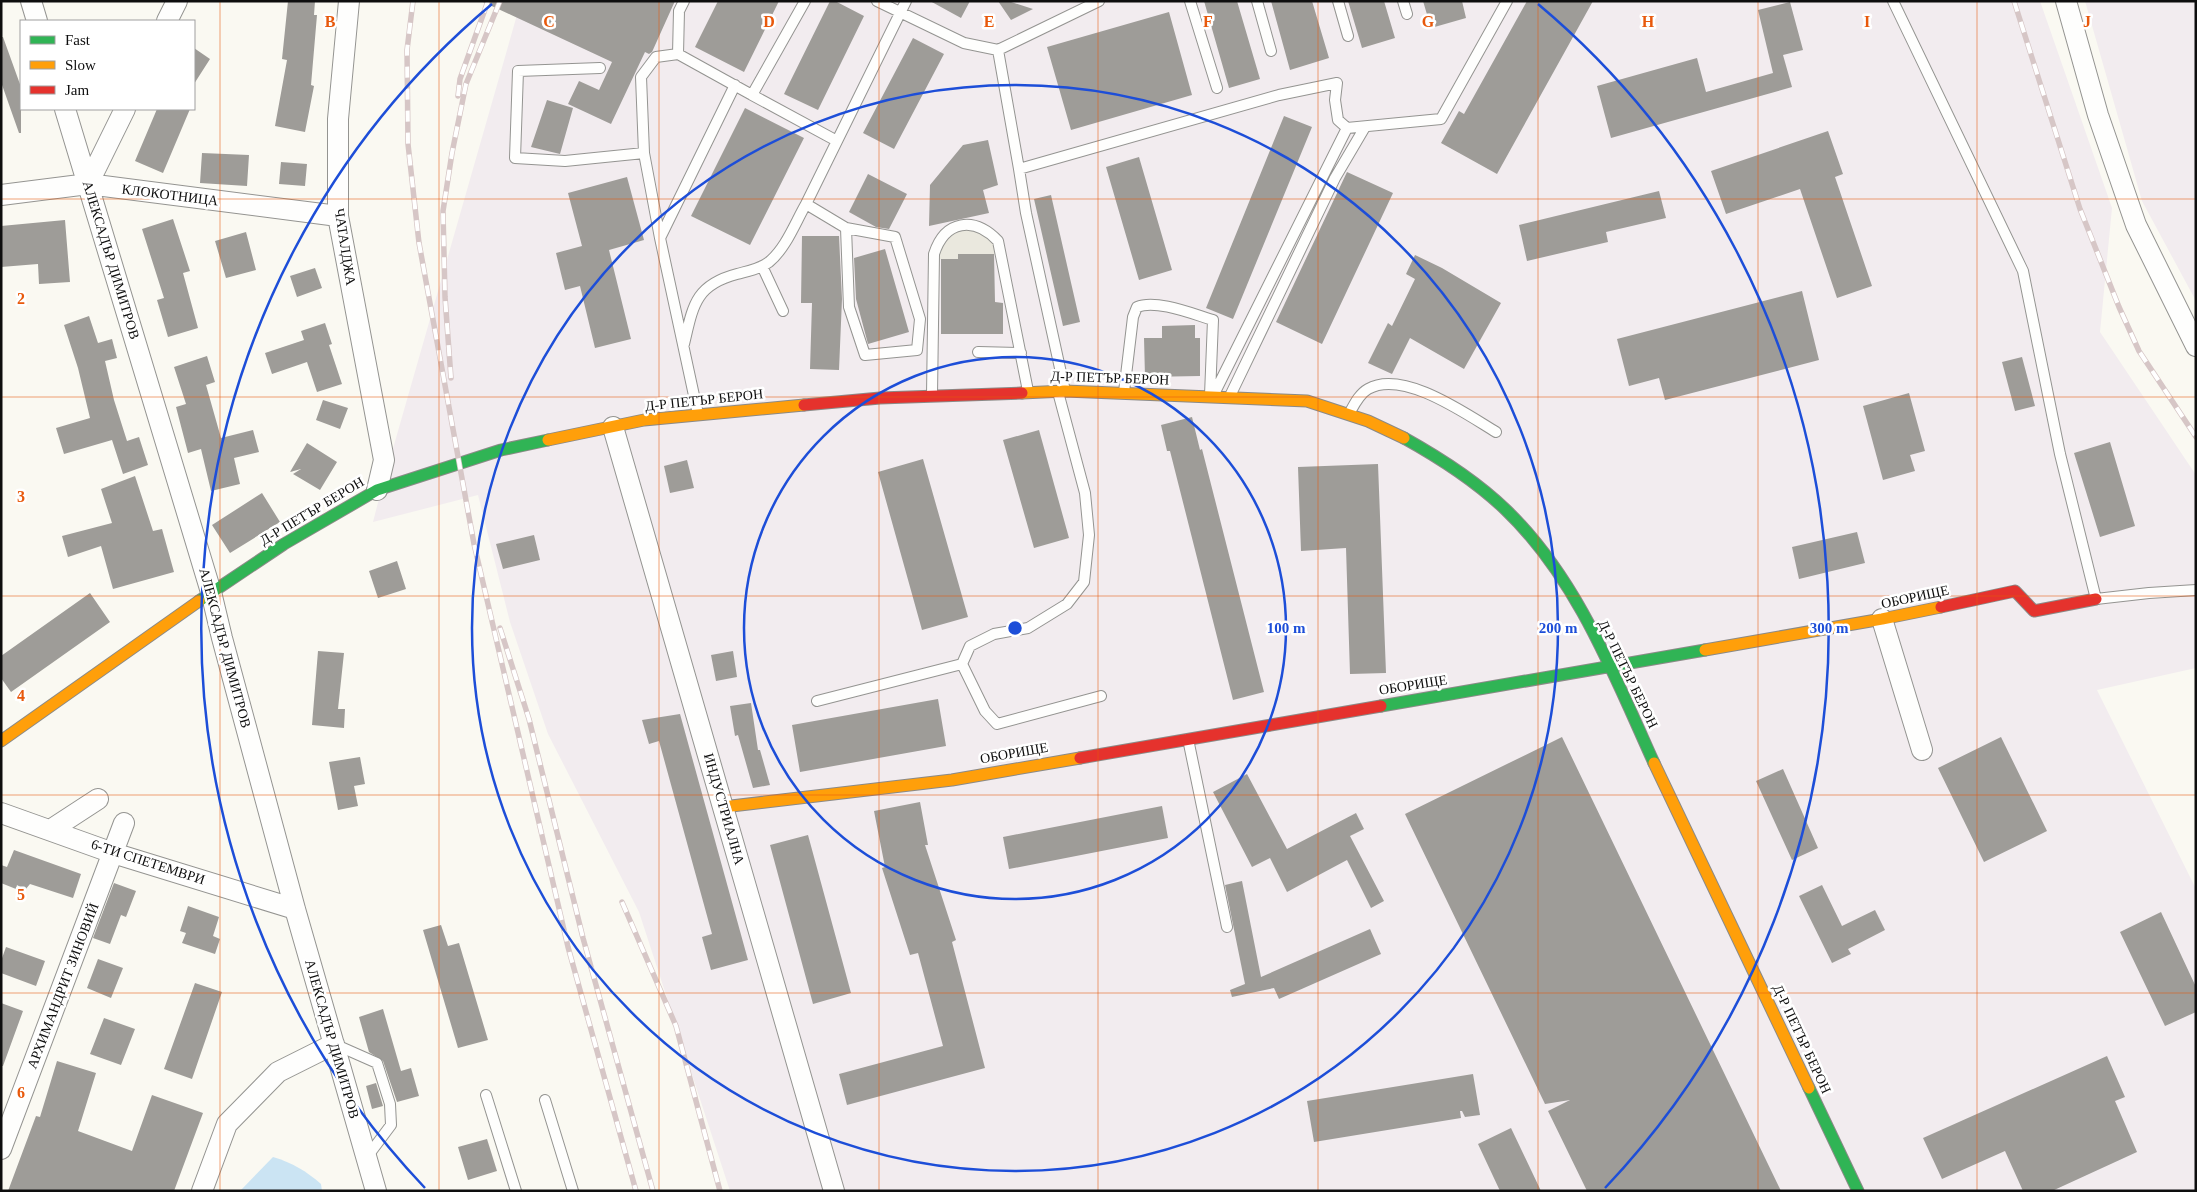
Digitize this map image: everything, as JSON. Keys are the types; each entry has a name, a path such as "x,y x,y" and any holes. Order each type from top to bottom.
{"street":[{"path":"30,1 37,20"},
{"path":"168,20 177,1"},
{"name":"ЧАТАЛДЖА","path":"350,1 338,119 338,216 384,460 377,490"},
{"path":"2066,1 2098,115 2136,225 2196,346"},
{"name":"АЛЕКСАДЪР ДИМИТРОВ","path":"64,110 211,592 295,909 376,1191"},
{"path":"88,184 125,110"},
{"name":"КЛОКОТНИЦА","path":"1,195 88,184 338,216"},
{"name":"Д-Р ПЕТЪР БЕРОН","path":"1,741 211,592 284,544 377,490 501,450 644,420 880,398 1062,391 1307,401 1349,415 1424,450 1468,477 1527,532 1558,571 1609,667 1858,1191"},
{"name":"ИНДУСТРИАЛНА","path":"613,427 834,1191"},
{"name":"ОБОРИЩЕ","path":"724,807 952,780 1882,619 2015,591 2034,611 2096,599"},
{"path":"1882,619 1922,750"},
{"path":"52,830 98,799"},
{"name":"6-ТИ СПЕТЕМВРИ","path":"1,813 113,853 295,909"},
{"name":"АРХИМАНДРИТ ЗИНОВИЙ","path":"1,1149 124,823"},
{"path":"202,1191 227,1124 278,1072 334,1044"}],"lane":[{"path":"678,54 679,11 684,1"},
{"path":"752,95 805,1"},
{"path":"877,1 964,43 998,50 1098,1"},
{"path":"684,347 691,312 696,300 706,287 728,276 762,266 781,248 806,204 906,1"},
{"path":"1190,1 1217,88"},
{"path":"1257,1 1271,51"},
{"path":"1338,1 1348,36"},
{"path":"1403,1 1407,14"},
{"path":"1019,169 1279,95 1337,82 1335,100 1338,120 1346,128 1441,119 1507,1"},
{"path":"1893,1 2023,271 2060,454 2096,599 2196,590"},
{"path":"962,664 970,646 994,634 1028,628 1067,604 1084,582 1089,535 1085,493 1026,213 998,50"},
{"path":"699,415 660,238 644,153 641,77 656,57 678,54 837,141"},
{"path":"600,68 518,71 515,158 565,161 644,153"},
{"path":"660,238 735,86"},
{"path":"1229,397 1335,178 1364,127"},
{"path":"1211,397 1346,128"},
{"path":"806,204 846,228 895,237 920,319 917,350 865,355 849,307 846,228"},
{"path":"932,396 934,254 942,237 955,227 974,225 988,230 998,241 1028,392"},
{"path":"762,266 783,312"},
{"path":"1124,393 1133,317 1137,307 1144,304 1179,309 1213,320 1211,397"},
{"path":"978,352 1021,353"},
{"path":"1349,415 1362,394 1368,389 1402,385 1430,393 1496,432"},
{"path":"962,664 985,711 997,724 1101,696"},
{"path":"817,701 962,664"},
{"path":"1187,738 1227,926"},
{"path":"334,1044 377,1063 390,1104 390,1125 366,1158"},
{"path":"486,1095 516,1191"},
{"path":"544,1100 573,1191"}],"shaded area":[{"path":"521,1 2040,1 2112,208 2100,332 2196,475 2196,668 2097,690 2196,889 2196,1191 730,1191 639,912 548,734 510,622 478,495 373,522"},
{"path":"2085,1 2196,1 2196,301 2142,201"},
{"path":"955,227 988,230 1002,255 958,254 958,259 941,259 934,265 937,243"}],"water":[{"path":"273,1157 304,1171 321,1184 322,1191 240,1191"}],"building":[{"path":"288,1 315,1 314,15 317,15 311,85 314,86 305,132 275,126 287,60 282,59"},
{"path":"481,1 675,1 652,52 649,54 645,52 611,124 568,104 579,81 599,90 612,62"},
{"path":"718,1 779,1 744,72 695,47"},
{"path":"830,1 835,1 864,16 818,110 784,94"},
{"path":"930,1 970,1 961,18"},
{"path":"998,1 1008,1 1033,9 1011,20"},
{"path":"1204,1 1237,1 1260,79 1229,88"},
{"path":"1271,1 1312,1 1329,58 1290,70"},
{"path":"1348,1 1384,1 1395,38 1362,48"},
{"path":"1423,1 1462,1 1466,18 1431,28"},
{"path":"1527,1 1593,1 1497,174 1441,143 1459,111 1464,114"},
{"path":"1790,2 1803,50 1783,55 1792,87 1611,138 1597,86 1697,58 1706,92 1773,73 1758,10"},
{"path":"1169,12 1192,95 1071,130 1047,47"},
{"path":"1,37 3,37 20,84 21,133 19,133 1,82"},
{"path":"913,38 944,54 894,149 863,133"},
{"path":"195,49 210,59 195,82"},
{"path":"547,100 573,108 560,154 531,147"},
{"path":"745,108 804,138 750,245 691,216"},
{"path":"157,110 190,110 163,173 135,161"},
{"path":"1284,116 1312,127 1233,319 1206,308"},
{"path":"1828,131 1843,174 1835,177 1872,286 1837,298 1800,189 1726,214 1711,171"},
{"path":"988,140 998,185 983,190 989,213 929,226 930,185 963,145"},
{"path":"202,153 249,155 247,186 200,183"},
{"path":"1139,157 1172,270 1139,280 1106,167"},
{"path":"281,162 307,164 305,186 279,184"},
{"path":"1347,172 1393,193 1322,344 1276,322"},
{"path":"868,174 907,194 889,229 876,227 849,212"},
{"path":"627,177 644,240 609,250 631,339 595,348 580,286 565,290 556,253 582,246 568,193"},
{"path":"1659,191 1666,218 1606,232 1608,242 1527,261 1519,225"},
{"path":"1051,195 1080,322 1063,326 1034,199"},
{"path":"173,219 190,271 183,273 198,328 168,337 157,300 164,298 142,229"},
{"path":"65,220 70,282 39,284 38,264 1,267 1,226"},
{"path":"246,232 256,270 226,278 215,241"},
{"path":"802,236 839,236 842,299 839,370 810,369 812,303 801,303"},
{"path":"885,249 909,332 868,344 856,299 854,258"},
{"path":"958,254 994,254 995,302 1003,303 1003,334 941,334 941,259 958,259"},
{"path":"1415,255 1442,268 1501,303 1464,369 1410,338 1392,374 1368,363 1388,323 1392,326 1415,279 1406,274"},
{"path":"315,268 322,288 297,297 290,276"},
{"path":"1802,291 1819,360 1665,400 1659,378 1629,386 1617,339"},
{"path":"89,316 98,343 112,339 117,358 105,361 114,400 127,441 139,437 148,465 123,474 112,440 64,454 56,428 90,418 78,368 64,325"},
{"path":"325,323 332,344 329,345 342,384 317,392 307,362 272,374 265,353 304,340 301,331"},
{"path":"1195,325 1195,338 1200,338 1200,376 1145,377 1144,338 1162,338 1162,326"},
{"path":"207,356 215,382 206,385 221,438 253,430 259,452 234,458 240,484 211,491 201,449 188,453 176,407 186,404 174,367"},
{"path":"2022,357 2035,406 2015,411 2002,362"},
{"path":"1909,393 1925,451 1910,455 1915,471 1883,480 1863,406"},
{"path":"323,400 348,408 340,429 316,420"},
{"path":"1192,417 1200,450 1202,449 1264,692 1233,700 1170,451 1167,451 1161,425"},
{"path":"1039,430 1069,538 1034,548 1003,440"},
{"path":"2110,442 2135,526 2100,537 2074,453"},
{"path":"307,443 337,462 320,490 293,474 301,469 290,472"},
{"path":"923,459 968,617 922,630 878,472"},
{"path":"687,460 694,488 670,493 664,466"},
{"path":"1378,464 1386,673 1350,674 1346,548 1301,551 1298,467"},
{"path":"135,476 153,531 162,529 174,572 113,589 101,546 68,557 62,536 112,523 101,489"},
{"path":"262,493 280,522 230,553 212,525"},
{"path":"1857,532 1865,563 1799,579 1792,547"},
{"path":"534,535 540,560 503,569 496,544"},
{"path":"397,561 406,589 378,598 369,571"},
{"path":"90,593 110,622 11,692 1,678 1,656"},
{"path":"318,651 344,653 338,709 345,709 344,728 312,725"},
{"path":"733,651 737,677 716,681 711,655"},
{"path":"938,699 946,746 800,772 792,725"},
{"path":"751,703 758,750 760,750 770,785 753,788 738,735 735,736 730,706"},
{"path":"680,714 748,960 711,970 702,937 712,934 659,741 649,744 642,720"},
{"path":"1562,737 1781,1191 1587,1191 1548,1111 1570,1100 1545,1104 1405,814"},
{"path":"2001,737 2047,831 1984,862 1938,768"},
{"path":"360,757 365,784 354,786 358,806 338,810 329,762"},
{"path":"1783,769 1818,848 1792,860 1756,781"},
{"path":"1247,774 1287,849 1356,813 1364,829 1350,836 1384,901 1371,908 1347,860 1287,892 1270,858 1252,867 1213,792"},
{"path":"920,802 928,845 925,845 956,940 952,942 985,1068 847,1105 839,1074 943,1046 918,953 910,955 882,868 885,867 874,811"},
{"path":"1162,806 1168,838 1009,869 1003,837"},
{"path":"808,835 851,993 813,1004 770,845"},
{"path":"14,850 81,874 73,898 30,884 25,890 17,885 16,889 1,883 1,865 7,867"},
{"path":"1242,881 1261,977 1370,929 1381,954 1279,999 1274,988 1232,997 1230,990 1245,984 1225,885"},
{"path":"114,883 136,891 126,917 121,915 110,944 93,938"},
{"path":"1822,885 1842,926 1875,910 1885,930 1848,949 1851,954 1832,963 1799,896"},
{"path":"188,906 219,917 213,936 220,939 215,954 182,943 186,933 180,931"},
{"path":"2161,912 2196,987 2196,1012 2165,1026 2120,932"},
{"path":"441,925 448,946 459,943 488,1040 458,1048 423,930"},
{"path":"6,947 45,961 36,986 1,973 1,961"},
{"path":"98,959 123,968 111,998 87,988"},
{"path":"195,983 222,992 192,1079 164,1069"},
{"path":"1,1003 23,1011 3,1066 1,1066"},
{"path":"383,1009 401,1071 411,1068 419,1096 397,1102 383,1061 369,1052 359,1017"},
{"path":"104,1018 135,1029 121,1065 90,1054"},
{"path":"2107,1056 2125,1097 2115,1101 2137,1152 2052,1191 2023,1191 2005,1151 1942,1179 1923,1138"},
{"path":"57,1061 96,1073 78,1131 132,1151 152,1095 203,1113 174,1191 8,1191 36,1116 40,1117"},
{"path":"1473,1074 1480,1115 1465,1117 1462,1111 1460,1111 1461,1118 1314,1142 1307,1101"},
{"path":"376,1083 383,1106 372,1109 366,1086"},
{"path":"1511,1128 1541,1191 1500,1191 1478,1144"},
{"path":"487,1139 497,1171 468,1180 458,1147"}],"railway":[{"path":"413,1 407,50 408,144 419,243 474,544 568,947 636,1191"},
{"path":"458,96 460,79 488,1"},
{"path":"451,378 445,297 443,211 466,84 500,1"},
{"path":"2014,1 2080,209 2119,307 2139,351 2196,437"},
{"path":"500,628 529,719 583,938 653,1191"},
{"path":"622,902 676,1026 720,1191"}],"traffic: fast":[{"path":"1404,438 1444,462 1482,489 1506,510 1531,537 1553,566 1592,629 1654,763"},
{"path":"199,601 284,544 377,490 501,450 548,440"},
{"path":"1381,706 1705,650"},
{"path":"1809,1088 1858,1191"}],"traffic: slow":[{"path":"1022,393 1065,391 1307,401 1368,421 1404,438"},
{"path":"548,440 644,420 804,405"},
{"path":"1,741 199,601"},
{"path":"1705,650 1941,607"},
{"path":"723,807 952,780 1080,758"},
{"path":"1654,763 1809,1088"}],"traffic: jam":[{"path":"804,405 880,398 1022,393"},
{"path":"1941,607 2015,591 2034,611 2096,599"},
{"path":"1080,758 1381,706"}]}
